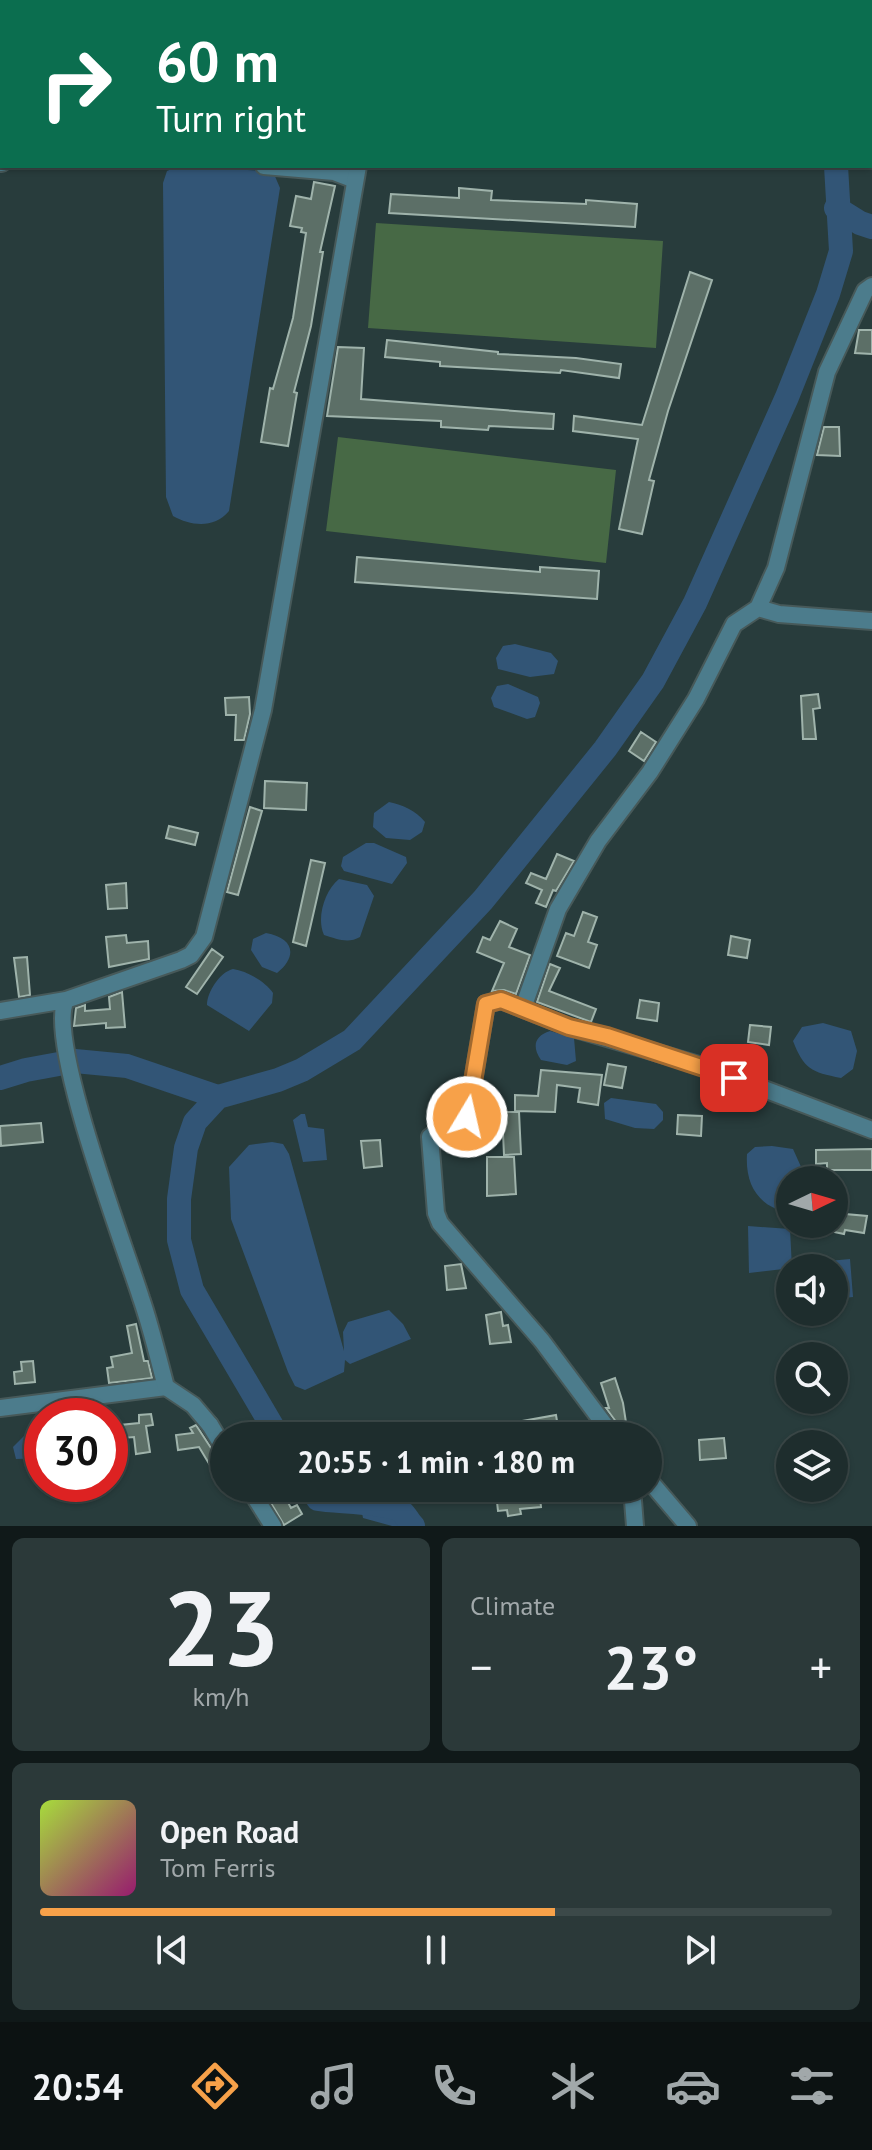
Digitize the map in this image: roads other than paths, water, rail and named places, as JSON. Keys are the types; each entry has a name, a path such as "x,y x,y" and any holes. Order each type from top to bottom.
{"street":[{"path":"0,1011 66,1000 181,960 191,955 204,937 263,710 356,173 287,168"},
{"path":"523,1008 558,909 598,841 650,772 696,699 734,624 758,608 776,568 827,372 865,291 872,286"},
{"path":"758,608 779,614 872,621"},
{"path":"66,1000 61,1015 75,1097 142,1301 166,1387 193,1405 210,1425"},
{"path":"603,1422 542,1341 440,1223 436,1213 430,1137 442,1128 460,1127 467,1117 486,1004 501,1000 569,1027 706,1067 872,1130"},
{"path":"0,1408 166,1387"},
{"path":"662,1495 688,1526"},
{"path":"258,1502 273,1526"},
{"path":"633,1502 635,1526"}],"water":[{"path":"174,168 213,168 265,171 274,174 280,188 229,511 216,521 202,524 173,516 166,497 163,183 167,171"},
{"path":"515,644 551,653 558,661 554,674 530,677 498,669 496,658 503,646"},
{"path":"508,684 538,697 540,703 535,717 527,719 494,707 491,698 497,686"},
{"path":"389,802 421,818 425,822 422,832 410,840 386,838 373,827 374,813"},
{"path":"366,843 374,843 406,857 407,863 392,884 344,871 341,866 343,857"},
{"path":"339,879 367,885 374,896 360,937 351,940 324,935 322,928 323,905"},
{"path":"266,933 282,939 290,948 288,960 277,973 262,967 251,950 253,939"},
{"path":"233,969 256,978 273,993 272,1003 249,1031 207,1005 215,983"},
{"path":"823,1023 851,1031 857,1051 853,1069 841,1078 810,1068 793,1041 802,1027"},
{"path":"550,1031 574,1038 576,1061 567,1065 541,1060 536,1051 536,1042"},
{"path":"611,1098 656,1104 663,1112 663,1120 654,1129 635,1128 605,1119 604,1103"},
{"path":"305,1114 308,1127 324,1129 327,1160 303,1162 293,1120"},
{"path":"283,1144 289,1154 344,1351 343,1332 348,1322 389,1310 403,1324 411,1339 350,1364 345,1360 344,1372 305,1390 295,1386 288,1372 231,1219 229,1167 249,1145"},
{"path":"755,1147 793,1149 801,1166 776,1166 776,1209 762,1200 752,1185 747,1154"},
{"path":"748,1226 776,1228 776,1238 790,1238 791,1254 776,1254 776,1270 749,1273"},
{"path":"848,1259 853,1297 848,1298"},
{"path":"24,1436 24,1459 16,1459 13,1447"},
{"path":"360,1502 404,1502 424,1526 392,1526 363,1518"}],"waterway":[{"path":"0,1078 75,1061 127,1066 218,1097 278,1080 302,1070 352,1040 483,900 605,749 653,681 695,603 787,397 828,294 841,251 836,168"},
{"path":"836,208 872,227"},
{"path":"218,1097 195,1122 186,1148 179,1199 179,1240 192,1290 270,1422"},
{"path":"352,1502 395,1508 413,1526"}]}
